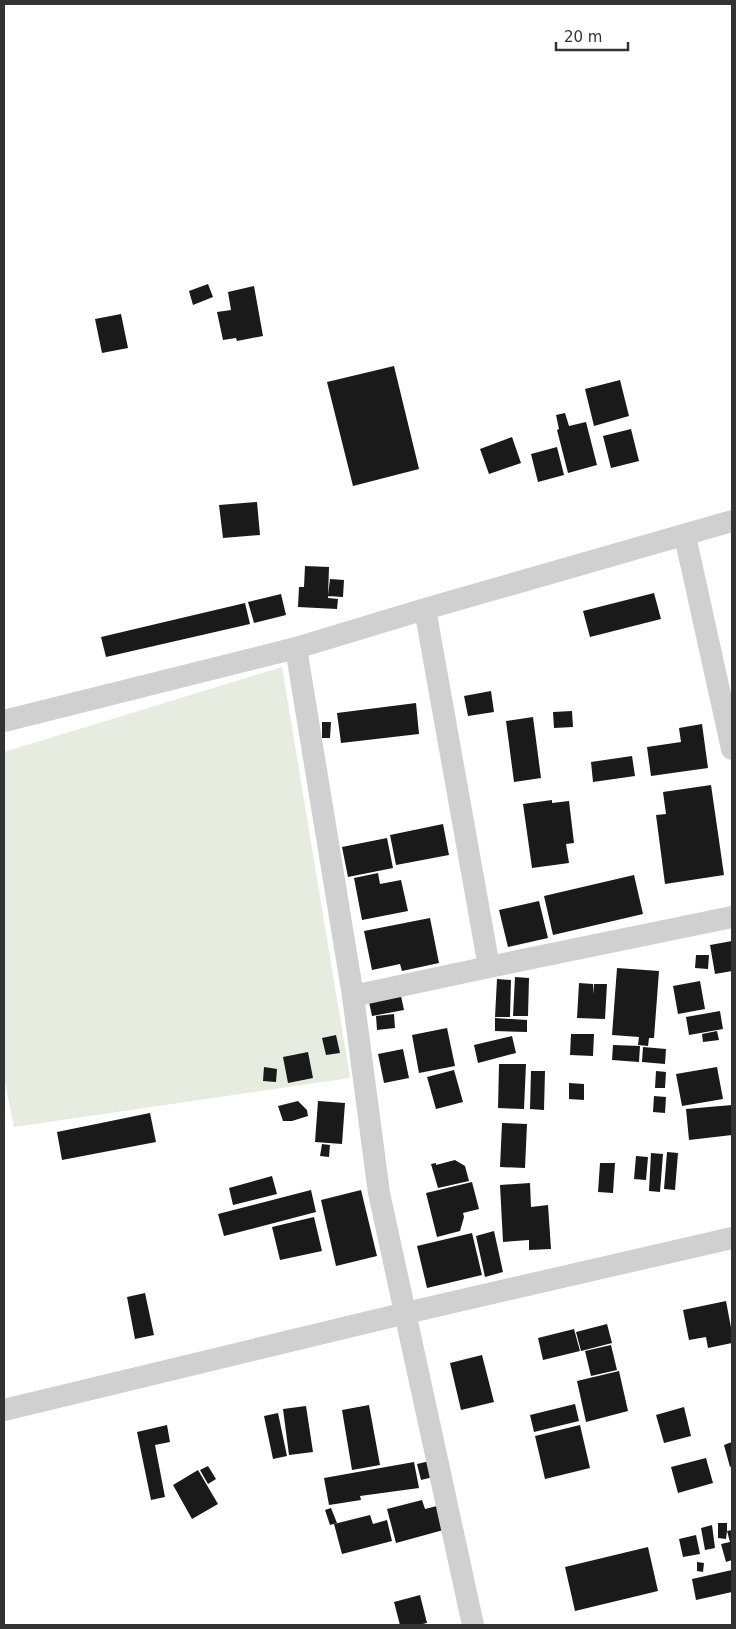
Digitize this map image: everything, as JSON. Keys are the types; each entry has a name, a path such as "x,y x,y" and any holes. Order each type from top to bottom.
{"street":[{"path":"4,721 296,648 732,521"},
{"path":"685,536 732,748"},
{"path":"426,609 489,967"},
{"path":"296,648 353,996 379,1193 472,1625"},
{"path":"353,996 732,917"},
{"path":"4,1410 406,1313 732,1238"}],"shaded area":[{"path":"282,667 350,1078 14,1127 4,1077 4,752"}],"building":[{"path":"208,284 213,297 193,305 189,291"},
{"path":"254,286 263,336 237,341 236,338 223,340 217,312 231,310 228,292"},
{"path":"121,314 128,348 102,353 95,319"},
{"path":"394,366 419,469 353,486 327,382"},
{"path":"620,380 629,416 594,426 585,389"},
{"path":"565,413 569,426 586,422 597,465 568,473 557,430 559,429 556,415"},
{"path":"631,429 639,461 611,468 603,436"},
{"path":"512,437 521,463 489,474 480,449"},
{"path":"557,447 564,475 538,482 531,454"},
{"path":"257,502 260,535 223,538 219,505"},
{"path":"305,566 329,567 328,598 338,599 337,609 298,607 299,587 304,587"},
{"path":"330,579 344,580 343,597 328,596"},
{"path":"654,593 661,619 590,637 583,611"},
{"path":"281,594 286,615 254,623 248,602"},
{"path":"245,603 250,624 106,657 101,637"},
{"path":"491,691 494,712 468,716 464,696"},
{"path":"416,703 419,734 341,743 337,713"},
{"path":"572,711 573,727 554,728 553,712"},
{"path":"533,717 541,778 514,782 506,721"},
{"path":"322,722 331,722 330,738 322,738"},
{"path":"702,724 708,768 651,776 647,747 681,742 679,728"},
{"path":"632,756 635,776 593,782 591,762"},
{"path":"711,785 724,875 665,884 656,815 666,814 663,792"},
{"path":"552,800 552,803 569,801 574,843 566,844 569,863 532,868 523,804"},
{"path":"443,824 449,855 396,865 390,835"},
{"path":"387,838 393,868 348,877 342,847"},
{"path":"378,873 380,884 401,880 408,911 362,920 354,878"},
{"path":"634,875 643,914 553,935 544,896"},
{"path":"539,901 548,938 508,947 499,910"},
{"path":"430,918 439,963 402,971 400,964 372,970 364,931"},
{"path":"732,941 732,971 715,974 710,945"},
{"path":"696,955 709,955 708,969 695,968"},
{"path":"617,968 659,971 654,1038 649,1038 648,1046 638,1045 639,1037 612,1035"},
{"path":"515,977 529,978 528,1016 513,1016"},
{"path":"497,979 511,980 510,1017 495,1017"},
{"path":"700,981 705,1009 678,1014 673,986"},
{"path":"579,983 593,984 593,994 594,984 607,984 605,1019 577,1018"},
{"path":"401,996 404,1010 372,1016 369,1002"},
{"path":"720,1011 723,1029 689,1035 686,1017"},
{"path":"394,1014 395,1028 377,1030 376,1016"},
{"path":"495,1018 527,1020 527,1032 495,1031"},
{"path":"447,1028 455,1066 419,1073 412,1035"},
{"path":"717,1031 719,1040 703,1042 702,1034"},
{"path":"571,1034 594,1034 593,1056 570,1055"},
{"path":"336,1035 340,1053 326,1055 322,1038"},
{"path":"512,1036 516,1053 478,1063 474,1045"},
{"path":"613,1045 640,1046 639,1062 612,1060"},
{"path":"643,1047 666,1049 665,1064 642,1062"},
{"path":"403,1049 409,1078 384,1083 378,1054"},
{"path":"308,1052 313,1078 288,1083 283,1057"},
{"path":"499,1064 526,1064 524,1109 498,1108"},
{"path":"264,1067 277,1069 276,1082 263,1081"},
{"path":"717,1067 723,1099 682,1106 676,1074"},
{"path":"454,1070 463,1102 436,1109 427,1077"},
{"path":"531,1071 545,1071 544,1110 530,1109"},
{"path":"656,1071 666,1072 665,1088 655,1088"},
{"path":"569,1083 584,1084 584,1100 569,1099"},
{"path":"654,1096 666,1097 665,1113 653,1112"},
{"path":"298,1101 307,1110 308,1116 292,1121 283,1121 278,1106"},
{"path":"318,1101 345,1103 342,1144 315,1142"},
{"path":"732,1105 732,1135 689,1140 686,1109"},
{"path":"150,1113 156,1142 62,1160 57,1132"},
{"path":"502,1123 527,1124 525,1168 500,1167"},
{"path":"322,1144 330,1145 329,1157 320,1156"},
{"path":"667,1152 678,1153 675,1190 664,1189"},
{"path":"651,1153 663,1154 660,1192 649,1191"},
{"path":"636,1156 648,1157 646,1180 634,1179"},
{"path":"455,1160 465,1166 469,1181 438,1188 431,1164 436,1163 436,1165"},
{"path":"600,1163 615,1163 613,1193 598,1192"},
{"path":"272,1176 277,1194 233,1205 229,1188"},
{"path":"472,1182 479,1209 463,1213 464,1217 460,1231 437,1237 426,1193"},
{"path":"530,1183 531,1207 548,1205 551,1249 529,1250 529,1240 503,1242 500,1185"},
{"path":"311,1190 316,1212 224,1236 218,1214"},
{"path":"361,1190 377,1256 336,1266 321,1200"},
{"path":"314,1217 322,1251 280,1260 272,1227"},
{"path":"494,1231 503,1272 485,1277 476,1236"},
{"path":"472,1233 482,1275 427,1288 417,1246"},
{"path":"145,1293 154,1335 135,1339 127,1297"},
{"path":"726,1301 732,1343 708,1348 706,1337 689,1340 683,1310"},
{"path":"607,1324 612,1343 581,1351 576,1332"},
{"path":"574,1329 580,1351 543,1360 538,1338"},
{"path":"611,1345 617,1370 591,1376 585,1351"},
{"path":"482,1355 494,1402 461,1410 450,1363"},
{"path":"619,1371 628,1411 586,1422 577,1381"},
{"path":"575,1404 579,1421 534,1432 530,1415"},
{"path":"369,1405 380,1465 352,1470 342,1410"},
{"path":"306,1406 313,1452 289,1455 283,1409"},
{"path":"684,1407 691,1436 664,1443 656,1415"},
{"path":"278,1413 287,1456 273,1459 264,1416"},
{"path":"167,1425 170,1442 155,1445 165,1497 151,1500 137,1432"},
{"path":"580,1425 590,1468 545,1479 535,1436"},
{"path":"732,1442 732,1466 730,1467 724,1445"},
{"path":"706,1458 713,1483 678,1493 671,1467"},
{"path":"434,1460 437,1476 421,1480 417,1464"},
{"path":"414,1462 419,1488 360,1496 361,1500 329,1505 324,1478"},
{"path":"208,1466 216,1479 208,1484 200,1470"},
{"path":"198,1470 218,1504 192,1519 173,1485"},
{"path":"422,1500 425,1509 441,1505 447,1529 396,1543 387,1509"},
{"path":"331,1508 337,1523 330,1525 325,1510"},
{"path":"370,1515 373,1524 387,1520 392,1541 342,1554 334,1524"},
{"path":"718,1523 727,1523 726,1539 718,1538"},
{"path":"712,1525 715,1548 705,1550 701,1528"},
{"path":"732,1530 732,1560 726,1562 721,1544 730,1542 727,1531"},
{"path":"696,1535 700,1554 683,1557 679,1539"},
{"path":"648,1547 658,1591 575,1611 565,1567"},
{"path":"697,1562 704,1563 703,1572 697,1571"},
{"path":"732,1570 732,1592 696,1600 692,1579"},
{"path":"420,1595 427,1623 400,1625 394,1602"}]}
